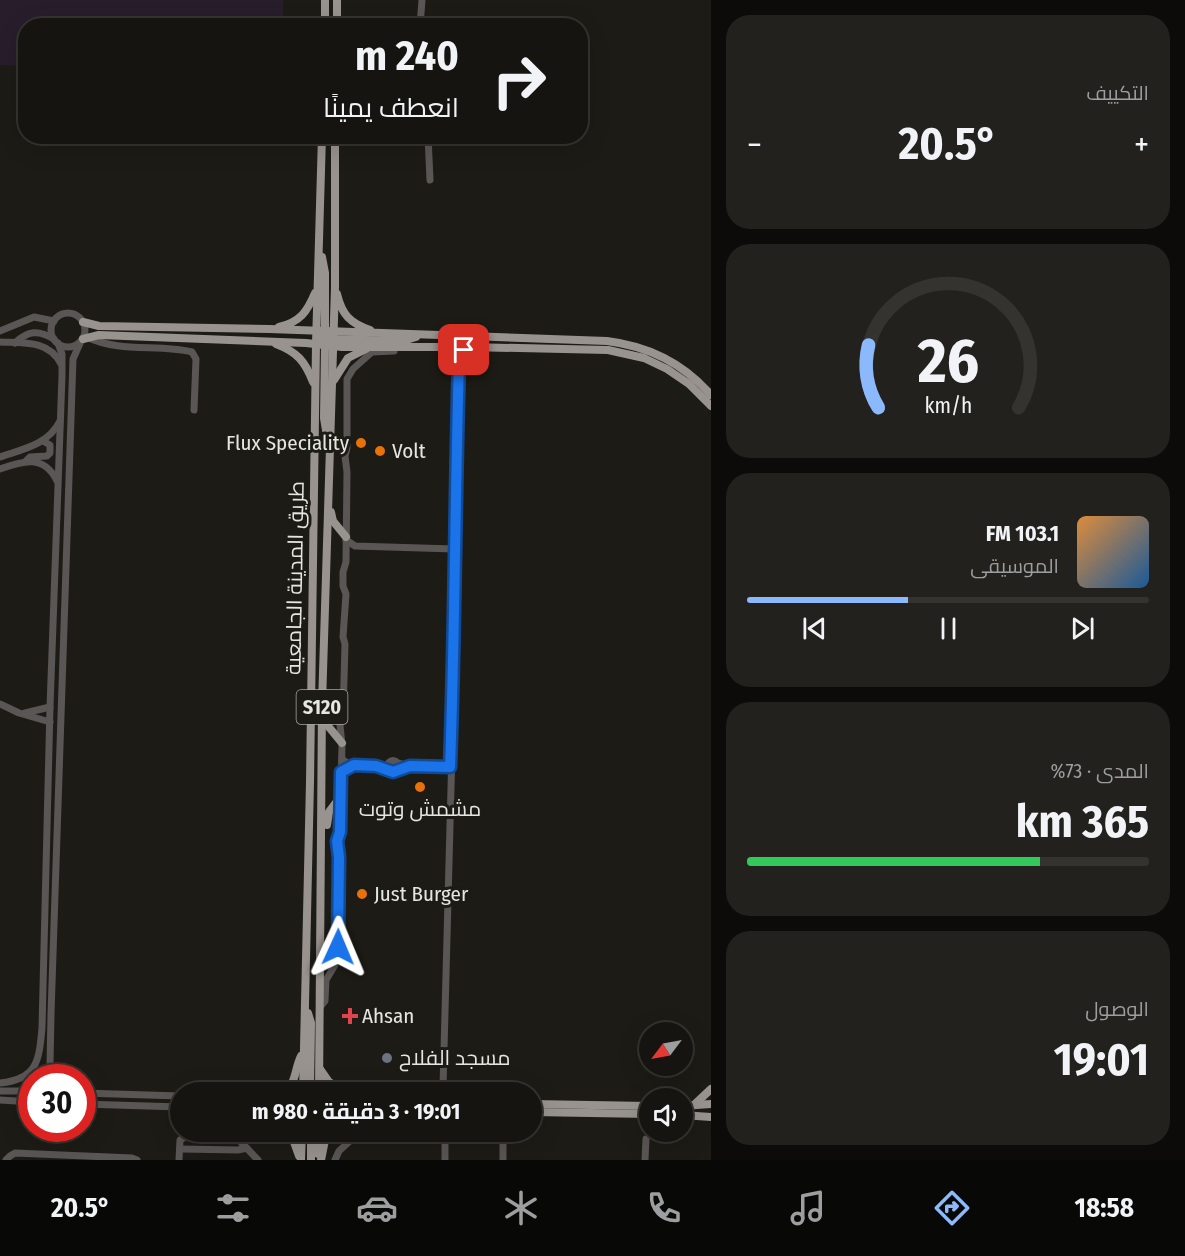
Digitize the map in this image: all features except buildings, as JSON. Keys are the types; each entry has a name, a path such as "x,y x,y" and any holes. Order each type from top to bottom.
{"main road":[{"path":"324,18 325,0"},
{"path":"337,0 337,18"},
{"name":"طريق المدينة الجامعية","path":"319,1082 322,704 332,384 318,287 322,144"},
{"name":"طريق المدينة الجامعية","path":"303,1082 316,389 335,287 335,144"},
{"path":"320,253 325,268 324,417 329,443"},
{"path":"269,329 291,324 302,317 309,308 318,287"},
{"path":"335,287 340,306 346,317 356,325 379,333"},
{"path":"83,322 99,326 269,329 370,347 597,350 632,355 656,363 679,376 711,406"},
{"path":"325,339 379,333 608,341 627,344 674,363 693,377 711,395"},
{"path":"83,339 99,335 267,341 325,339 403,341 411,340 418,335"},
{"path":"267,341 300,356 307,366 316,389"},
{"path":"332,384 348,358 370,347"},
{"path":"328,501 333,521 346,539"},
{"path":"322,704 328,726 342,743"},
{"path":"321,837 326,828 329,812 341,796"},
{"path":"306,1010 311,1023 310,1082"},
{"path":"293,1082 299,1060 303,1054"},
{"path":"320,1068 329,1082"},
{"path":"693,1105 711,1089"},
{"path":"542,1104 639,1106"},
{"path":"693,1106 711,1104"},
{"path":"542,1112 639,1114"},
{"path":"693,1116 711,1118"},
{"path":"294,1142 301,1159"},
{"path":"301,1159 302,1142"},
{"path":"311,1142 311,1160"},
{"path":"319,1142 320,1160"},
{"path":"320,1160 324,1142"}],"street":[{"path":"421,18 422,0"},
{"path":"428,144 430,180"},
{"path":"37,1064 42,1028 50,707 63,368 62,354 52,332 54,321 59,315 69,313 79,316 85,328 83,339 74,355 72,368 50,1064"},
{"path":"0,331 34,317 54,321"},
{"path":"15,343 24,335 33,332 43,333 68,346 83,339 109,346 155,347 192,352 196,359 194,410"},
{"path":"0,342 36,344 46,347 55,354 63,368"},
{"path":"320,1007 325,1001 326,980 334,967 338,942 339,857 337,841 340,832 342,743 340,725 343,714 345,644 343,623 346,594 343,586 343,572 346,553 345,456 348,376 372,352 400,351 406,347"},
{"path":"449,347 459,360"},
{"path":"443,1082 454,676 454,549 459,360 467,347"},
{"path":"0,457 43,441 53,432 61,419"},
{"path":"0,469 26,461 30,457 47,456 50,453 50,445 43,441"},
{"path":"26,461 39,463 46,467 58,484"},
{"path":"56,532 66,533"},
{"path":"346,539 351,545 358,546 454,549"},
{"path":"346,553 358,546"},
{"path":"0,704 19,713 50,722"},
{"path":"19,713 34,712 50,707"},
{"path":"342,759 347,764 354,765 450,767"},
{"path":"341,772 354,765"},
{"path":"0,1083 18,1079"},
{"path":"0,1090 18,1091"},
{"path":"96,1093 170,1096"},
{"path":"0,1100 18,1101"},
{"path":"96,1104 170,1107"},
{"path":"179,1160 180,1140 183,1136 188,1135 232,1136 247,1148 254,1158"},
{"path":"335,1160 339,1151 349,1142"},
{"path":"445,1142 445,1160"},
{"path":"503,1142 503,1160"},
{"path":"645,1160 646,1142"},
{"path":"180,1149 240,1150 247,1148"},
{"path":"6,1160 15,1153 137,1160"}],"shaded area":[{"path":"0,0 283,0 283,18 18,18 18,66 0,65"}],"place":[{"name":"Flux Speciality","path":"361,443"},
{"name":"Volt","path":"380,451"},
{"name":"مشمش وتوت","path":"420,787"},
{"name":"Just Burger","path":"362,894"},
{"name":"Ahsan","path":"350,1016"},
{"name":"مسجد الفلاح","path":"387,1058"}],"route":[{"path":"338,947 339,853 337,841 340,832 341,772 354,765 376,766 393,772 410,766 450,767 454,676 454,549 459,360 464,350"}]}
